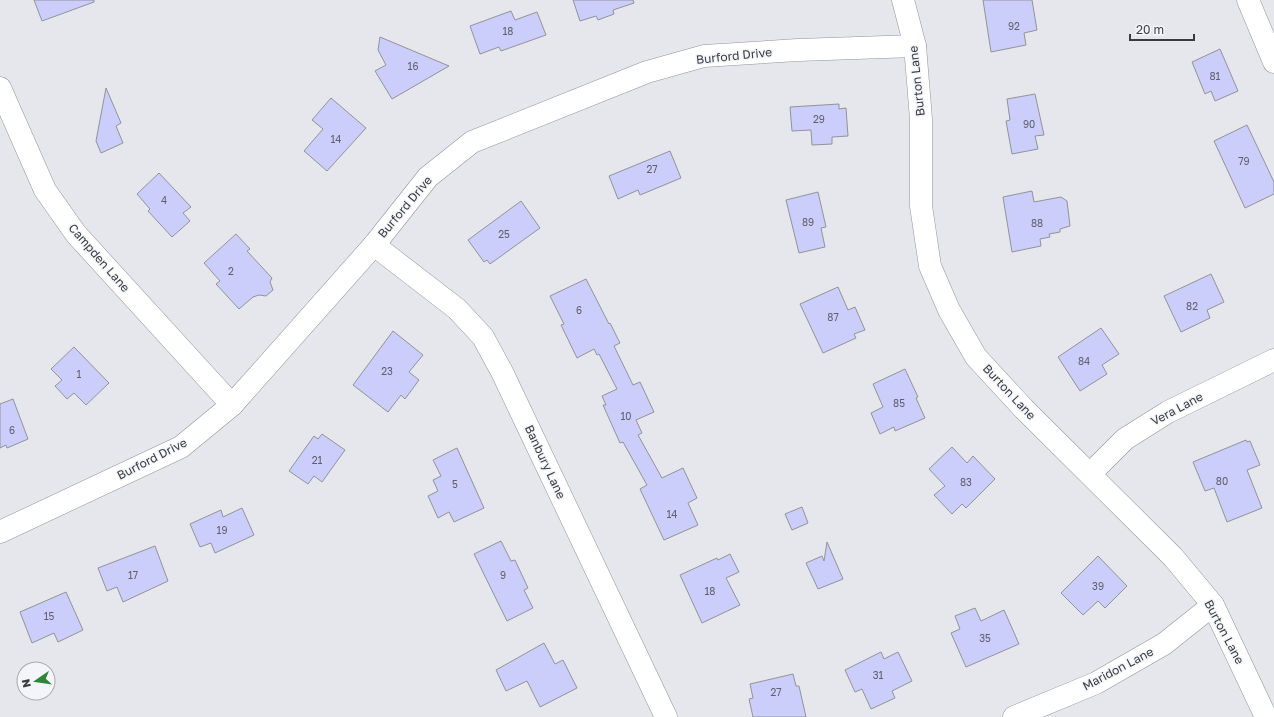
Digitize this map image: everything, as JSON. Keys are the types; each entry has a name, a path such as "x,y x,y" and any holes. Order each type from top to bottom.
{"street":[{"name":"Burton Lane","path":"903,0 915,46 921,119 921,206 930,266 949,310 976,357 1024,409 1173,557 1213,605 1266,717"},
{"path":"1248,0 1274,62"},
{"name":"Burford Drive","path":"0,532 181,446 232,405 374,245 428,177 472,142 647,72 704,56 798,50 915,46"},
{"name":"Campden Lane","path":"0,88 45,190 76,234 232,405"},
{"name":"Banbury Lane","path":"374,245 457,309 483,337 502,372 666,717"},
{"name":"Vera Lane","path":"1090,474 1125,439 1168,412 1274,360"},
{"name":"Maridon Lane","path":"1014,717 1096,683 1164,644 1213,605"}],"building":[{"path":"34,0 94,0 94,2 42,21"},
{"path":"573,0 633,0 634,3 613,10 614,14 598,20 596,16 580,21"},
{"path":"983,0 1032,0 1037,30 1024,33 1026,45 991,52"},
{"path":"511,11 515,20 537,12 546,35 501,51 499,47 480,54 470,26"},
{"path":"380,37 449,66 392,99 375,71 386,65 378,50"},
{"path":"1220,49 1238,91 1215,101 1211,91 1205,94 1192,62"},
{"path":"106,88 121,123 116,126 123,143 101,153 96,141"},
{"path":"1035,94 1044,135 1035,136 1038,149 1012,154 1006,121 1010,120 1007,99"},
{"path":"331,98 366,128 327,171 304,151 323,129 312,120"},
{"path":"839,104 839,109 846,108 848,136 832,137 832,144 812,145 811,130 792,131 790,107"},
{"path":"1247,125 1274,182 1274,194 1245,208 1214,141"},
{"path":"670,151 681,178 640,195 638,190 618,199 609,176"},
{"path":"159,173 191,207 183,213 190,221 172,237 148,211 150,209 137,194"},
{"path":"1032,191 1034,202 1061,197 1067,201 1070,226 1060,229 1060,232 1049,234 1050,237 1040,239 1041,246 1012,252 1003,197"},
{"path":"818,192 826,227 821,228 825,247 799,253 786,200"},
{"path":"521,201 540,228 490,264 487,260 484,262 468,240"},
{"path":"236,234 250,249 247,251 272,278 270,282 273,290 266,296 259,295 253,297 239,309 216,284 220,281 204,263"},
{"path":"1211,274 1224,302 1207,310 1210,318 1181,332 1164,296"},
{"path":"586,279 620,343 614,346 633,385 640,382 654,412 636,420 642,433 638,435 662,478 683,468 697,498 688,503 698,525 664,540 640,489 647,485 623,442 620,443 603,405 606,405 602,396 617,389 599,354 597,355 594,349 577,358 561,325 564,324 550,296"},
{"path":"838,287 848,310 855,307 865,330 854,334 856,338 823,353 800,304"},
{"path":"1101,328 1119,354 1102,365 1107,374 1080,391 1058,357"},
{"path":"393,331 423,355 409,372 419,380 405,399 401,395 388,412 353,385"},
{"path":"74,347 109,383 86,405 74,393 67,399 55,386 62,380 51,369"},
{"path":"905,369 918,397 916,398 925,418 895,431 894,427 880,434 871,413 883,407 873,384"},
{"path":"13,399 28,439 7,448 6,445 0,448 0,404"},
{"path":"322,434 345,450 322,482 314,476 308,484 289,471 314,436 318,439"},
{"path":"1246,440 1247,442 1250,441 1260,465 1247,470 1262,508 1227,522 1214,488 1205,491 1193,462"},
{"path":"952,447 967,463 973,456 995,479 966,508 962,504 952,514 934,495 945,486 929,469"},
{"path":"457,448 484,508 454,522 449,512 438,518 428,496 438,491 433,480 441,476 433,460"},
{"path":"802,507 808,523 792,530 785,514"},
{"path":"242,508 254,535 215,553 211,543 200,547 190,524 221,510 223,517"},
{"path":"501,541 511,561 515,560 528,588 524,590 533,608 507,621 474,554"},
{"path":"827,542 843,579 818,589 806,563 822,556 824,561"},
{"path":"155,546 168,581 123,602 117,587 107,591 98,568"},
{"path":"730,554 739,572 726,578 740,605 702,623 680,575 717,558 718,560"},
{"path":"1098,556 1127,586 1105,608 1098,601 1083,615 1061,593"},
{"path":"66,592 83,630 58,642 54,633 32,643 20,612"},
{"path":"975,608 981,621 1004,610 1019,644 966,667 951,633 960,629 955,616"},
{"path":"544,643 555,664 563,660 577,688 540,707 527,681 506,691 496,670"},
{"path":"881,652 884,659 898,652 912,681 892,691 895,698 871,709 862,689 855,692 845,670"},
{"path":"793,674 796,686 799,686 806,717 753,717 749,699 753,698 750,684"}]}
